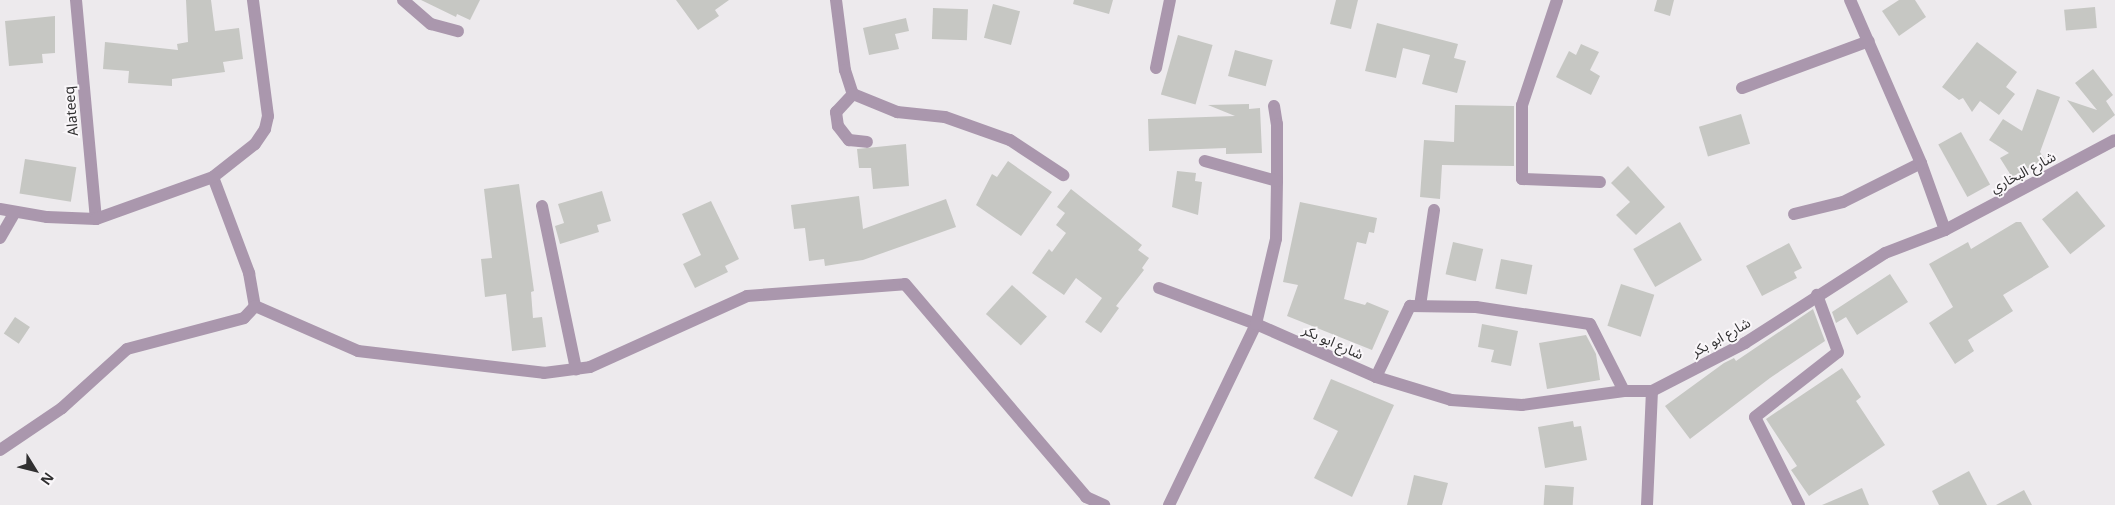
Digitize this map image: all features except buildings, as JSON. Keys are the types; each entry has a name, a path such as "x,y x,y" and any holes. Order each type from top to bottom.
{"street":[{"name":"Alateeq","path":"76,0 96,219"},
{"path":"0,209 47,218 96,219 213,177 255,144 267,122 253,0"},
{"path":"403,0 430,24 458,31"},
{"path":"836,0 845,70 853,94 896,112 945,117 1010,140 1063,175"},
{"path":"1156,68 1170,0"},
{"path":"1557,0 1522,105 1522,179 1600,182"},
{"path":"1850,0 1870,41 1921,163 1945,230"},
{"path":"1742,88 1870,41"},
{"path":"853,94 836,112 838,126 849,140 867,142"},
{"path":"1169,505 1256,324 1276,239 1277,181 1274,106"},
{"name":"شارع البخاري","path":"1945,230 2115,140"},
{"path":"1205,161 1277,181"},
{"path":"1794,214 1844,202 1921,163"},
{"path":"213,177 249,273 255,306"},
{"path":"542,206 576,369"},
{"path":"1420,306 1434,210"},
{"path":"0,238 15,212"},
{"name":"شارع ابو بكر","path":"1160,288 1256,324 1376,377 1452,400 1522,405 1624,392 1652,391 1745,343 1885,253 1945,230"},
{"path":"255,306 358,351 544,373 590,367 747,296 905,284 1086,497 1104,505"},
{"path":"1798,505 1755,417 1838,352 1817,295"},
{"path":"0,450 62,408 127,350 244,318 255,306"},
{"path":"1376,377 1410,306 1476,307 1590,324 1624,392"},
{"path":"1647,505 1652,391"}]}
